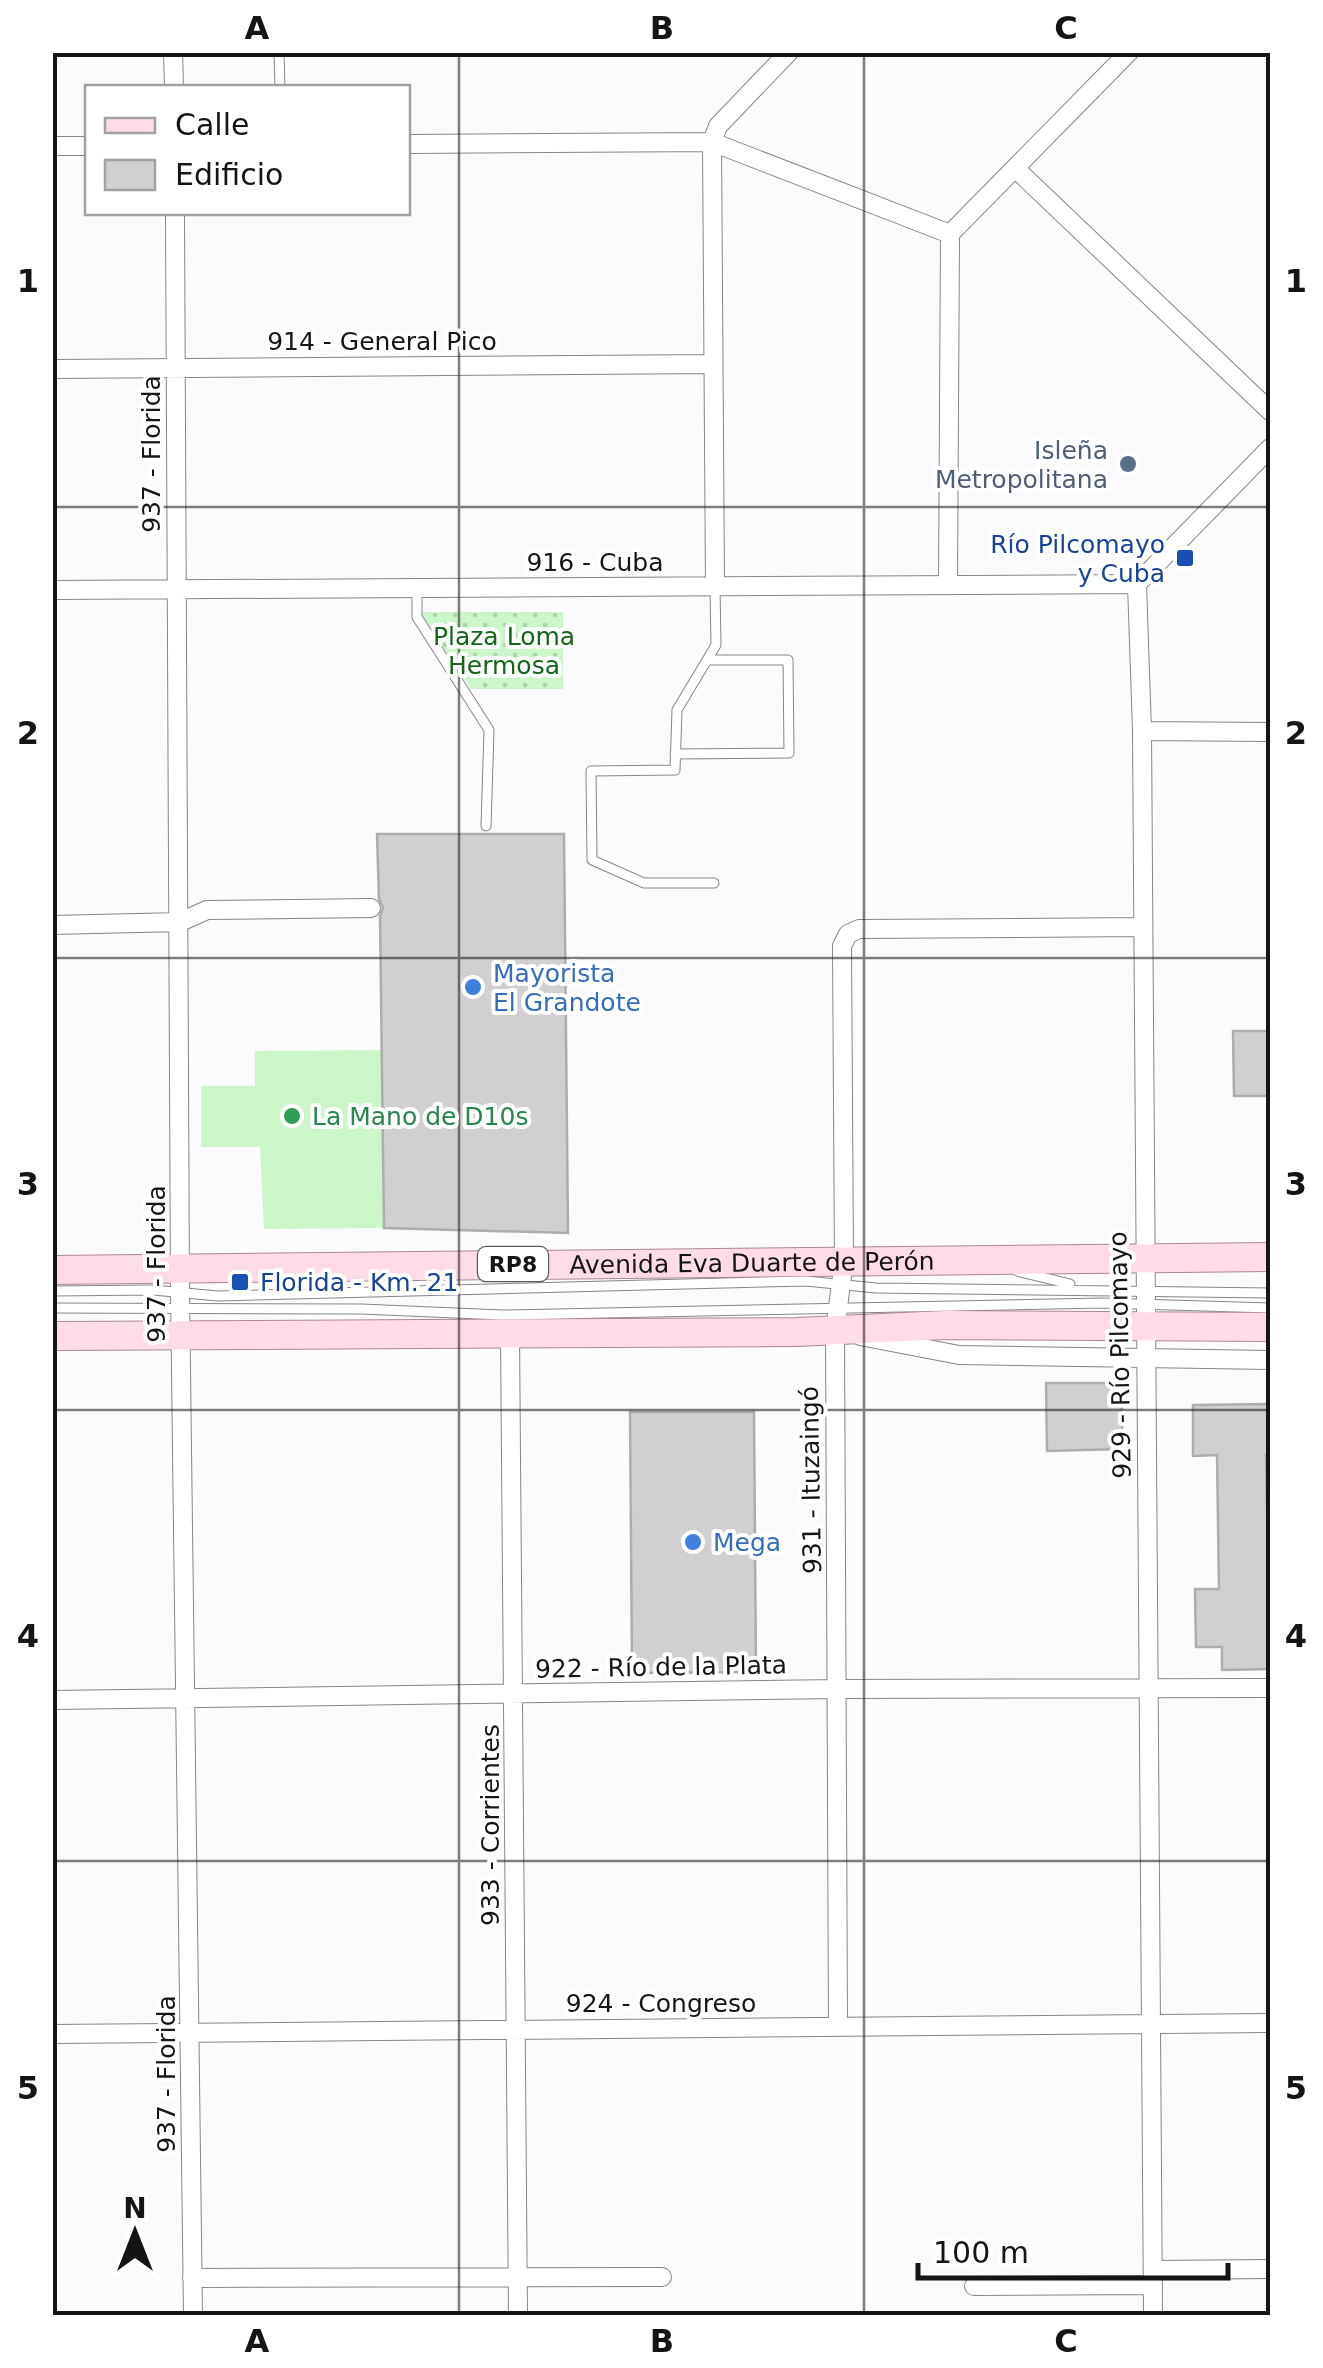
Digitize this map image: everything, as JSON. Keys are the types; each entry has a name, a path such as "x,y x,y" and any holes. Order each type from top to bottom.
{"main road":[{"name":"Avenida Eva Duarte de Perón","path":"52,1336 181,1301 843,1272 996,1258 1270,1257"},
{"path":"843,1272 951,1272 996,1258"},
{"name":"Avenida Eva Duarte de Perón","path":"52,1270 181,1301 510,1334 1144,1307 1270,1327"}],"street":[{"path":"173,52 174,85"},
{"path":"715,587 714,134 789,52"},
{"path":"948,585 950,234 1129,52"},
{"path":"410,144 714,134 950,234"},
{"path":"52,146 85,146"},
{"path":"1016,169 1270,411"},
{"name":"937 - Florida","path":"175,215 192,2316"},
{"name":"914 - General Pico","path":"52,369 712,364"},
{"path":"1137,584 1270,448"},
{"name":"916 - Cuba","path":"52,590 1137,584"},
{"name":"929 - Río Pilcomayo","path":"1137,584 1142,731 1143,1257 1151,1688 1153,2316"},
{"path":"1142,731 1270,732"},
{"path":"52,925 180,922 206,910 371,908"},
{"name":"931 - Ituzaingó","path":"838,2027 836,1321 843,1272 840,957 848,934 859,929 1142,927"},
{"name":"Avenida Eva Duarte de Perón","path":"836,1321 959,1355 1270,1360"},
{"name":"933 - Corrientes","path":"510,1334 516,1695 513,2030 518,2316"},
{"name":"922 - Río de la Plata","path":"52,1700 838,1689 1270,1688"},
{"name":"924 - Congreso","path":"52,2034 1270,2022"},
{"path":"974,2286 1270,2269"},
{"path":"192,2278 662,2277"}],"lane":[{"path":"279,52 280,85"},
{"path":"714,883 644,882 592,860 591,771 676,770 677,710 716,645 715,587"},
{"path":"417,588 416,617 488,730 486,826"},
{"path":"675,754 789,753 788,660 710,660"},
{"path":"951,1272 1020,1271 1144,1307 1270,1308"},
{"path":"843,1272 876,1288 1082,1288"},
{"path":"52,1292 502,1315 836,1321"},
{"path":"1144,1307 1270,1293"},
{"path":"52,1308 181,1301"}],"green space":[{"name":"Plaza Loma Hermosa","path":"420,612 563,612 563,689 471,689"},
{"name":"La Mano de D10s","path":"384,1050 384,1228 264,1229 260,1147 201,1147 201,1086 255,1086 255,1051"}],"building":[{"name":"Mayorista El Grandote","path":"377,834 564,834 568,1233 384,1228 380,917 383,907 379,899"},
{"path":"1233,1031 1270,1031 1270,1096 1234,1096"},
{"path":"1046,1383 1122,1383 1122,1449 1047,1451"},
{"path":"1270,1404 1270,1455 1266,1455 1270,1669 1222,1670 1222,1647 1196,1647 1195,1589 1219,1589 1217,1455 1193,1456 1193,1405"},
{"name":"Mega","path":"630,1412 754,1412 756,1672 632,1673"}],"place":[{"name":"Isleña Metropolitana","path":"1128,464"},
{"name":"Río Pilcomayo y Cuba","path":"1185,558"},
{"name":"Mayorista El Grandote","path":"473,987"},
{"name":"La Mano de D10s","path":"292,1116"},
{"name":"Florida - Km. 21","path":"240,1282"},
{"name":"Mega","path":"693,1542"}]}
